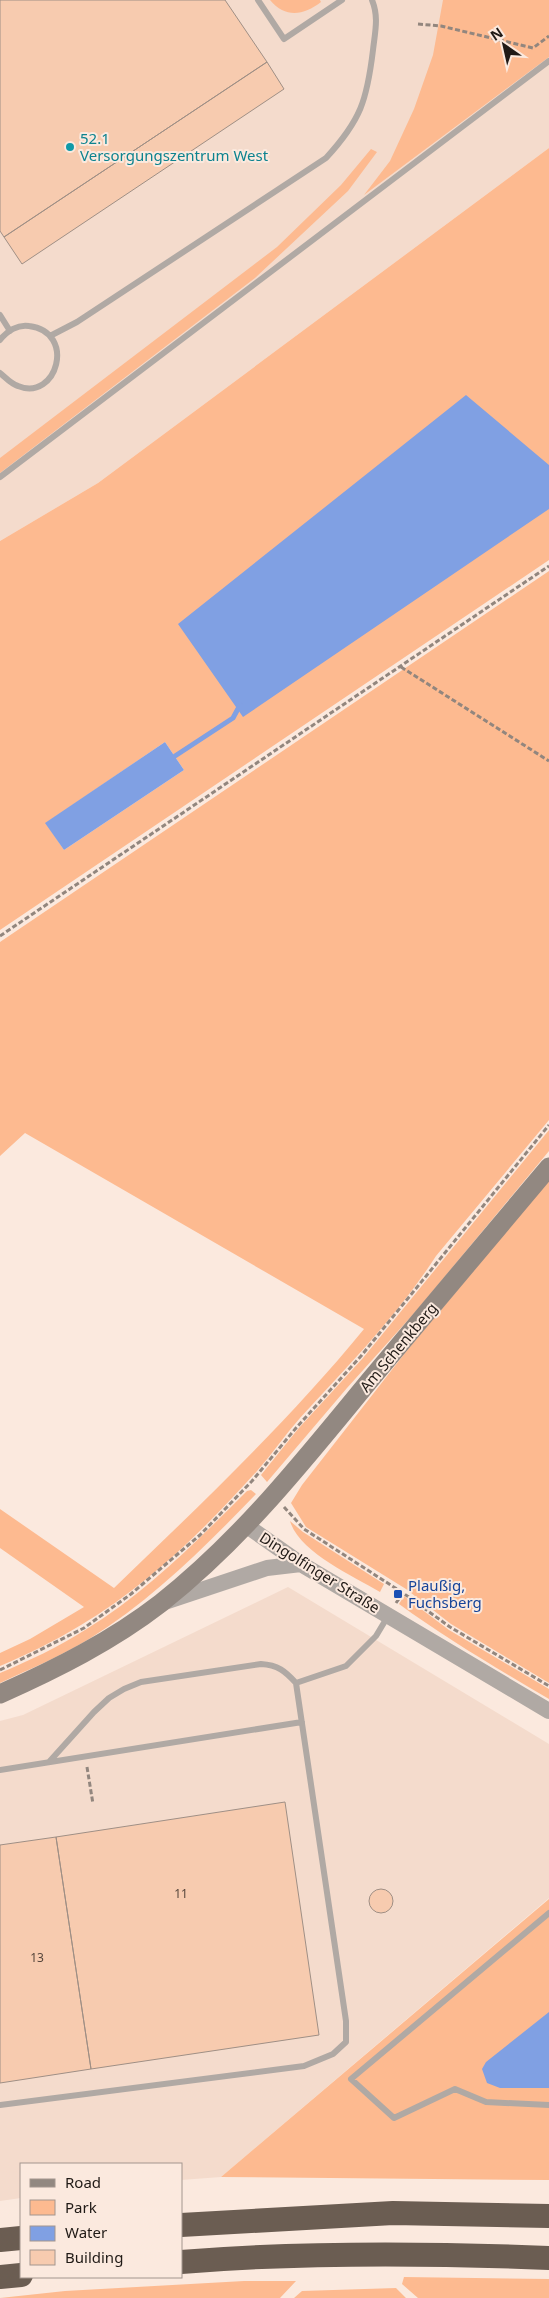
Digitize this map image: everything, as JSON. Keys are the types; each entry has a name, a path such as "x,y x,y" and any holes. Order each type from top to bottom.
{"highway":[{"path":"182,2225 393,2212 549,2216"},
{"path":"0,2240 20,2238"},
{"path":"182,2262 225,2258 447,2254 549,2258"},
{"path":"0,2277 20,2276"}],"main road":[{"name":"Am Schenkberg","path":"247,1526 273,1498 549,1167"},
{"name":"Dingolfinger Straße","path":"0,1694 49,1672 94,1647 160,1604 195,1575 247,1526"}],"street":[{"name":"Dingolfinger Straße","path":"247,1526 301,1564 549,1711"},
{"path":"160,1604 267,1568 301,1564"}],"lane":[{"path":"258,0 284,39 342,0"},
{"path":"50,336 76,322 326,158 350,131 368,91 377,14 372,0"},
{"path":"0,477 549,62"},
{"path":"0,315 10,331"},
{"path":"0,340 16,327 27,325 37,327 50,336 59,353 56,368 48,381 37,387 21,388 0,373"},
{"path":"296,1683 346,1666 376,1636 388,1615"},
{"path":"0,2105 304,2066 334,2054 346,2042 346,2021 296,1683 287,1672 274,1665 261,1664 141,1682 109,1698 49,1762"},
{"path":"0,1770 302,1722"},
{"path":"549,1913 351,2079 394,2118 455,2089 486,2102 549,2105"}],"path":[{"path":"418,24 441,26 533,48 549,36"},
{"path":"0,936 549,566"},
{"path":"401,667 549,761"},
{"path":"0,1670 84,1628 131,1594 200,1535 252,1481 296,1428 367,1349 426,1277 438,1258 549,1125"},
{"path":"252,1481 289,1511 304,1529 403,1593 450,1627 549,1686"},
{"path":"85,1756 92,1804"}],"shaded area":[{"path":"0,0 549,0 549,148 98,483 0,541"},
{"path":"288,1587 549,1744 549,1898 221,2177 182,2180 182,2163 20,2163 20,2198 0,2201 0,1721 23,1715"}],"green space":[{"path":"270,0 320,0 321,2 308,10 295,13 282,10"},
{"path":"443,0 549,0 549,57 364,195 390,161 414,109 433,55"},
{"path":"549,148 549,560 0,930 0,541 98,483","holes":["165,742 184,770 64,850 46,823"]},
{"path":"371,149 377,152 348,191 255,278 0,473 0,458 277,247 341,185"},
{"path":"549,571 549,1120 436,1256 389,1320 300,1418 257,1471 217,1514 175,1555 105,1610 51,1642 0,1666 0,1653 30,1639 84,1607 0,1548 0,1509 114,1588 274,1430 364,1329 25,1133 0,1156 0,942"},
{"path":"549,1130 549,1151 417,1310 267,1482 261,1475 298,1429 363,1358"},
{"path":"549,1180 549,1683 451,1624 406,1589 306,1527 291,1503 302,1485 405,1353"},
{"path":"251,1490 256,1494 217,1534 156,1590 112,1624 78,1645 0,1683 0,1673 33,1659 64,1642 129,1600 209,1529 247,1491"},
{"path":"290,1521 303,1532 384,1584 380,1592 342,1571 315,1553 295,1532"},
{"path":"404,1596 449,1630 549,1689 549,1699 417,1617 399,1604"},
{"path":"549,1899 549,2180 221,2177"},
{"path":"404,2277 549,2279 549,2298 418,2298 402,2284"},
{"path":"244,2281 296,2281 280,2298 0,2298 65,2291"},
{"path":"396,2288 406,2298 294,2298 302,2291"}],"water":[{"path":"466,395 549,465 549,509 243,717 178,624"},
{"path":"165,742 184,770 64,850 45,823"},
{"path":"549,2012 549,2088 500,2088 487,2083 482,2069 486,2062"}],"building":[{"name":"52.1 Versorgungszentrum West","path":"0,0 225,0 267,62 4,237 0,231"},
{"path":"267,62 284,89 22,264 4,237"},
{"path":"285,1802 319,2035 91,2069 56,1837"},
{"path":"56,1837 91,2069 0,2083 0,1845"},
{"path":"381,1889 386,1890 392,1896 392,1906 386,1912 381,1913 376,1912 370,1906 369,1901 370,1896 376,1890"}],"waterway":[{"path":"175,756 233,718 240,705"}],"place":[{"name":"52.1 Versorgungszentrum West","path":"70,147"},
{"name":"Plaußig, Fuchsberg","path":"398,1594"}]}
